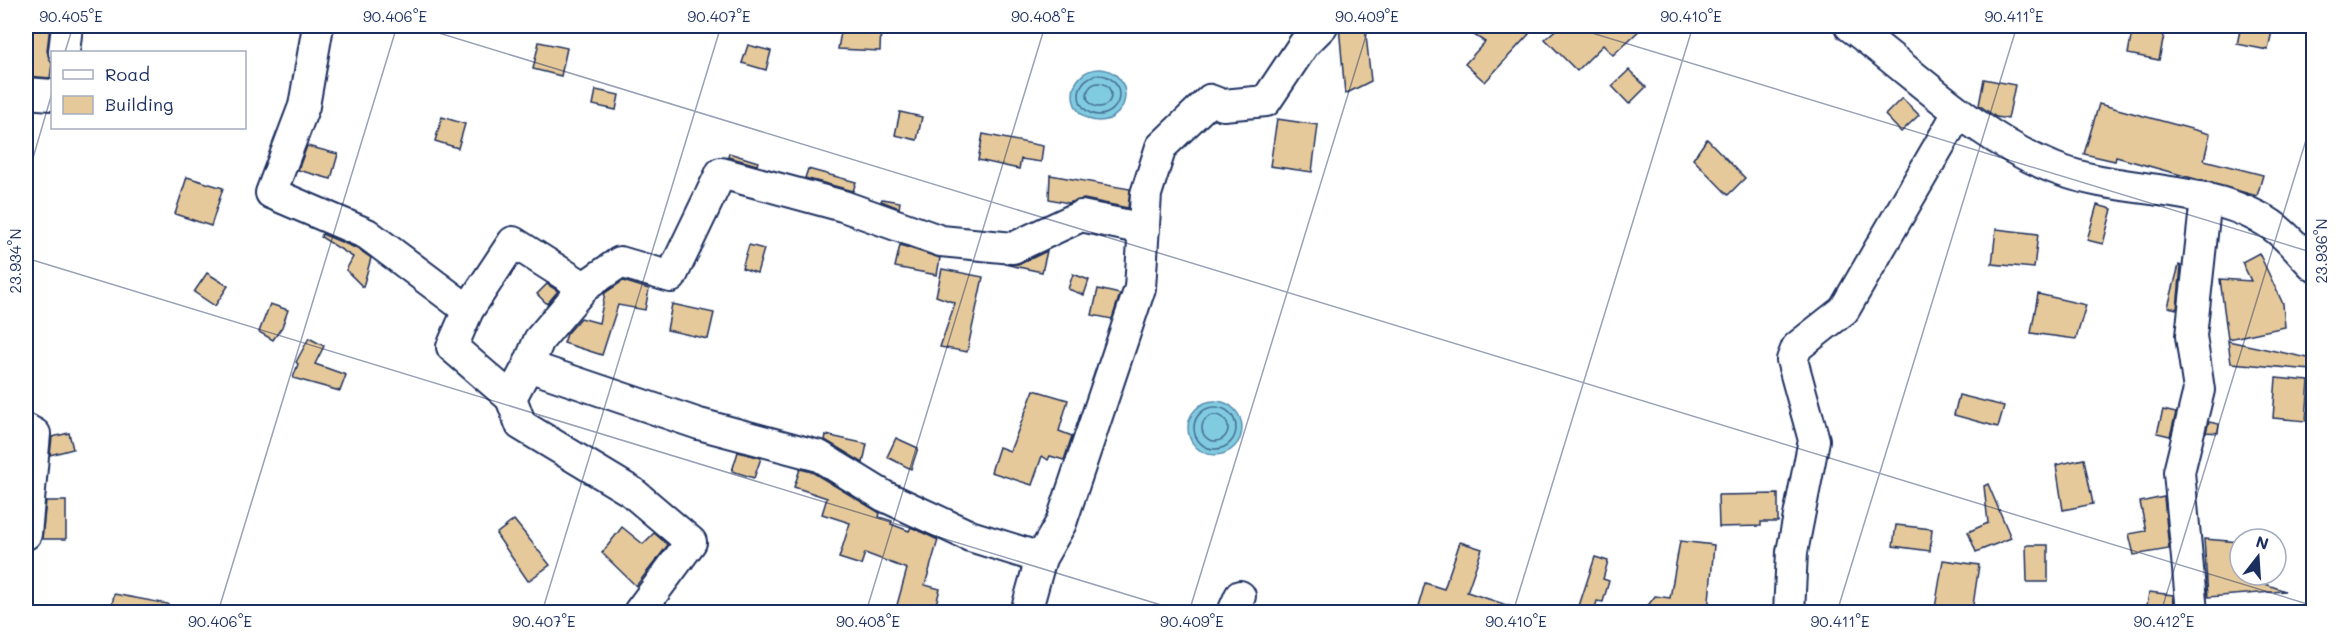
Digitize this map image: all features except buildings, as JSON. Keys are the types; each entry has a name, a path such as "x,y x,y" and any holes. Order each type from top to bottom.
{"street":[{"path":"64,51 67,26"},
{"path":"318,26 304,106 271,193 367,234 468,310"},
{"path":"1026,612 1041,558 1061,523 1140,288 1146,194 1161,147 1210,100 1223,105 1266,101 1304,44 1322,26"},
{"path":"1850,26 1888,38 1958,113 2032,158 2054,168 2121,186 2206,198 2260,218 2283,233 2313,266"},
{"path":"26,93 51,95"},
{"path":"1789,612 1792,552 1814,440 1792,360 1797,347 1844,310 1958,113"},
{"path":"511,398 539,340 584,287 620,262 671,277 721,173 843,206 941,241 1013,248 1081,216 1144,229"},
{"path":"2192,612 2179,472 2199,390 2191,336 2206,198"},
{"path":"584,287 513,242 468,310 452,347 511,398 521,425 632,492 691,542 639,612"},
{"path":"528,366 699,424 819,456 884,496 970,536 1041,558"},
{"path":"26,429 34,434 26,534"}],"water":[{"path":"1099,69 1109,71 1117,77 1123,85 1125,95 1123,105 1117,113 1109,119 1099,121 1089,119 1081,113 1075,105 1073,95 1075,85 1081,77 1089,71"},
{"path":"1215,401 1225,403 1234,409 1240,418 1242,428 1240,438 1234,447 1225,453 1215,455 1205,453 1196,447 1190,438 1188,428 1190,418 1196,409 1205,403"}]}
